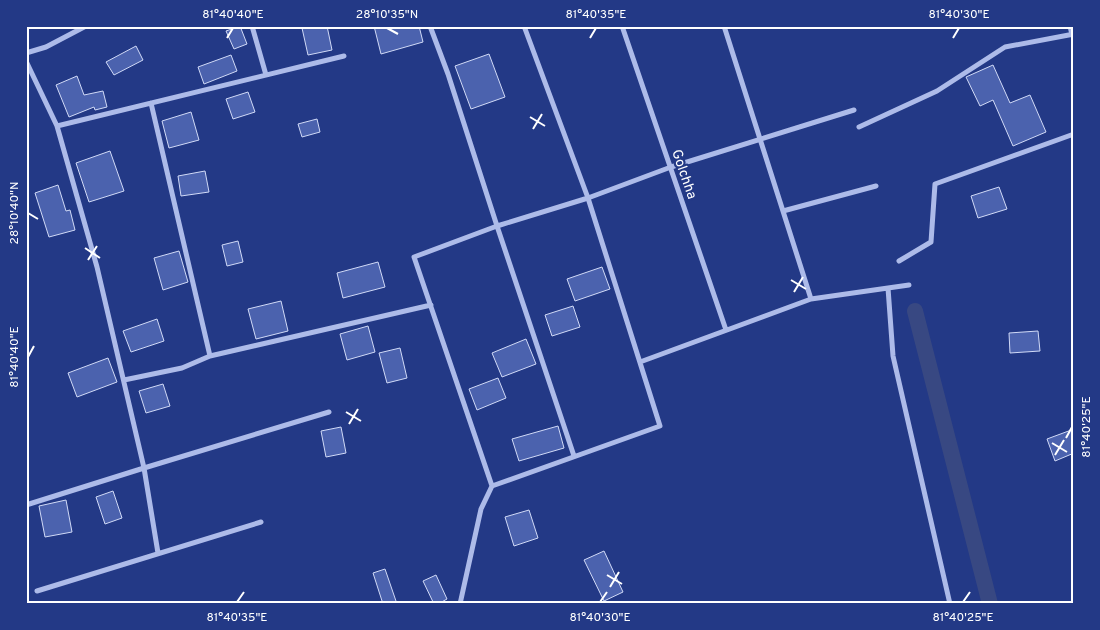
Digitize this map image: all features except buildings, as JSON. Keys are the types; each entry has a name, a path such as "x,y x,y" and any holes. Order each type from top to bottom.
{"street":[{"path":"26,53 46,47 86,26"},
{"path":"252,26 266,75"},
{"path":"430,26 448,74 574,456"},
{"path":"492,486 660,426 588,198 524,26"},
{"name":"Golchha","path":"622,26 726,330"},
{"path":"724,26 812,299"},
{"path":"859,127 937,91 1006,47 1073,34 1070,26"},
{"path":"58,126 344,56"},
{"path":"26,62 58,126 97,267 144,468 158,554"},
{"path":"150,103 210,356"},
{"path":"460,604 481,509 492,486 414,257 497,226 854,110"},
{"path":"899,260 931,242 935,184 1074,134"},
{"path":"783,210 876,186"},
{"path":"640,362 812,299 910,285"},
{"path":"888,288 893,356 950,604"},
{"path":"124,380 182,368 210,356 431,305"},
{"path":"26,505 329,412"},
{"path":"37,591 261,522"}],"waterway":[{"path":"915,311 990,604"}]}
